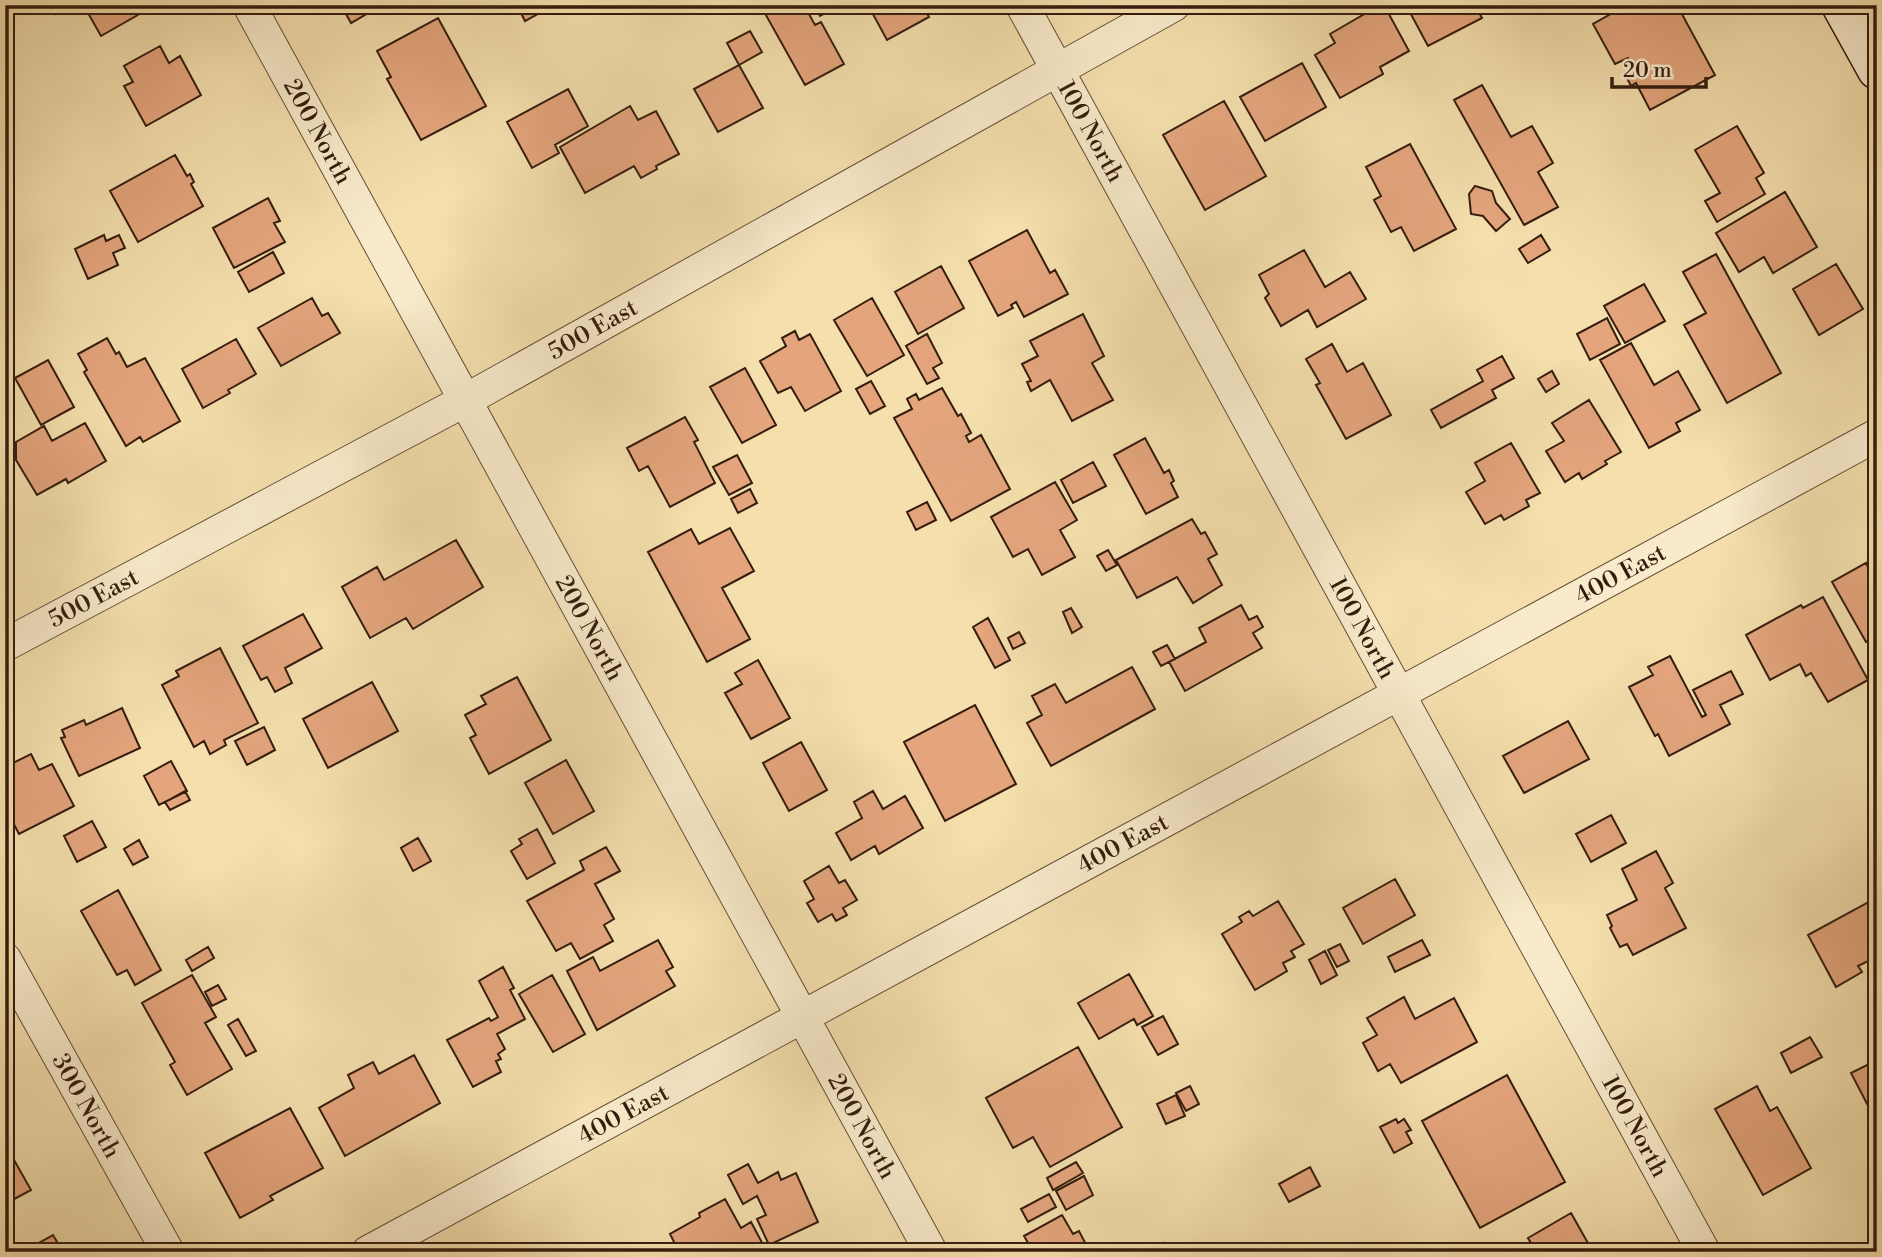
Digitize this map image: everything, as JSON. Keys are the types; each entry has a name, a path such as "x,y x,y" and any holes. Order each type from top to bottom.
{"main road":[{"path":"1841,5 1877,70"}],"street":[{"name":"200 North","path":"249,5 931,1252"},
{"name":"100 North","path":"1022,5 1704,1252"},
{"name":"500 East","path":"5,645 464,401 1174,5"},
{"name":"400 East","path":"368,1252 1877,435"},
{"name":"300 North","path":"5,959 168,1252"}],"building":[{"path":"53,5 73,5 56,14"},
{"path":"149,5 150,8 101,36 84,6"},
{"path":"341,5 382,5 351,23"},
{"path":"517,5 540,5 543,11 525,21"},
{"path":"766,5 804,5 815,25 821,22 844,64 805,85 762,8"},
{"path":"814,5 840,5 820,16"},
{"path":"868,5 923,5 929,17 887,40"},
{"path":"1384,5 1409,51 1380,67 1383,74 1340,98 1315,55 1335,43 1330,34"},
{"path":"1406,5 1475,5 1482,18 1428,46"},
{"path":"1627,5 1677,5 1715,75 1650,110 1636,83 1631,86 1626,76 1635,71 1628,58 1615,64 1593,24"},
{"path":"438,18 486,106 421,140 387,79 391,77 377,51"},
{"path":"750,31 762,52 739,65 727,43"},
{"path":"160,46 169,63 180,56 201,95 146,126 124,86 133,82 124,66"},
{"path":"1302,63 1326,107 1265,141 1240,97"},
{"path":"739,65 763,108 718,132 694,89"},
{"path":"1482,85 1511,137 1532,126 1553,163 1538,172 1558,207 1524,225 1454,100"},
{"path":"568,89 588,126 555,145 559,153 532,168 507,122"},
{"path":"1224,101 1266,176 1205,210 1163,135"},
{"path":"630,106 638,120 656,111 679,154 656,166 657,169 641,178 634,166 585,193 560,147"},
{"path":"1737,126 1764,173 1756,178 1765,194 1717,222 1705,201 1720,193 1695,150"},
{"path":"1410,144 1456,229 1414,251 1401,227 1391,232 1374,200 1381,196 1366,167"},
{"path":"175,155 187,176 190,174 194,182 191,184 203,206 138,242 110,191"},
{"path":"1475,186 1492,191 1496,203 1510,219 1496,231 1483,216 1471,214 1469,194"},
{"path":"1785,192 1817,247 1773,273 1764,257 1739,272 1716,233"},
{"path":"268,198 280,221 274,223 285,242 234,268 213,228"},
{"path":"1027,230 1050,273 1055,270 1068,294 1024,317 1016,302 1011,305 1013,308 998,316 969,261"},
{"path":"104,235 106,241 119,235 125,248 113,253 118,265 88,279 75,249"},
{"path":"1541,235 1550,250 1528,263 1519,249"},
{"path":"1304,250 1325,287 1350,272 1366,299 1317,327 1308,310 1281,326 1265,298 1269,294 1259,275"},
{"path":"273,252 284,273 249,292 238,272"},
{"path":"1716,254 1781,373 1727,403 1684,325 1706,313 1683,272"},
{"path":"1836,264 1863,309 1819,335 1793,289"},
{"path":"941,266 964,308 918,334 895,292"},
{"path":"1644,284 1665,321 1625,343 1604,306"},
{"path":"312,298 322,316 328,313 340,333 281,366 258,328"},
{"path":"872,298 904,355 867,376 834,320"},
{"path":"1083,314 1104,356 1092,363 1113,400 1072,421 1050,380 1031,391 1027,382 1031,381 1022,364 1038,356 1030,341"},
{"path":"1607,318 1620,344 1590,360 1577,334"},
{"path":"795,331 799,340 810,334 841,391 805,411 791,387 778,393 760,361 786,346 782,338"},
{"path":"927,334 942,363 933,368 939,378 927,384 906,346"},
{"path":"107,338 127,367 145,358 180,421 143,442 140,437 126,446 84,372 87,370 78,354"},
{"path":"236,339 256,374 203,408 182,369"},
{"path":"1631,343 1654,385 1678,371 1700,410 1676,423 1680,431 1649,448 1600,360"},
{"path":"1332,344 1347,372 1363,363 1391,415 1346,439 1316,385 1320,383 1306,359"},
{"path":"1502,356 1514,378 1492,390 1496,398 1441,428 1431,410 1483,381 1477,370"},
{"path":"48,360 74,407 41,425 15,378"},
{"path":"745,368 776,425 742,443 710,387"},
{"path":"1552,371 1559,384 1546,392 1538,379"},
{"path":"871,381 885,406 870,414 856,389"},
{"path":"942,388 971,433 966,436 969,442 981,435 1010,489 951,521 894,418 912,409 907,399 916,394 919,400"},
{"path":"1589,400 1621,452 1582,479 1579,473 1565,482 1546,451 1564,441 1552,423"},
{"path":"685,417 698,440 694,442 715,483 670,507 648,466 639,471 627,448"},
{"path":"85,423 106,461 68,483 66,479 37,495 16,460 16,442 44,426 52,441"},
{"path":"1145,438 1164,473 1169,470 1174,481 1171,483 1178,497 1146,514 1114,455"},
{"path":"1511,443 1540,493 1526,500 1529,506 1504,520 1501,515 1485,524 1466,492 1485,481 1475,463"},
{"path":"737,455 752,483 729,495 713,467"},
{"path":"1093,462 1106,486 1073,503 1061,480"},
{"path":"1055,482 1077,520 1060,530 1075,557 1042,575 1028,549 1013,557 991,517"},
{"path":"750,489 757,503 738,513 731,499"},
{"path":"927,502 936,520 916,530 907,512"},
{"path":"1192,519 1201,534 1205,532 1217,554 1208,559 1222,585 1193,603 1177,577 1137,598 1116,560"},
{"path":"730,528 754,571 722,588 750,639 707,662 648,552 691,529 699,544"},
{"path":"456,540 483,587 413,629 406,618 370,638 342,587 377,567 384,580"},
{"path":"1108,550 1117,565 1106,571 1097,556"},
{"path":"1866,563 1869,569 1877,565 1877,636 1866,642 1832,582"},
{"path":"1823,597 1868,680 1828,702 1811,673 1806,676 1800,664 1770,680 1746,635 1801,605 1803,608"},
{"path":"1241,605 1249,620 1257,616 1263,627 1253,633 1262,648 1185,691 1169,662 1206,642 1199,628"},
{"path":"1071,608 1082,627 1072,633 1063,612"},
{"path":"303,614 322,648 285,668 292,683 275,692 267,677 261,680 243,646"},
{"path":"988,618 1010,660 995,668 973,627"},
{"path":"1019,632 1025,643 1013,649 1008,638"},
{"path":"1167,645 1175,659 1161,666 1153,652"},
{"path":"220,648 258,723 224,740 226,745 210,754 204,741 194,747 162,685 179,676 176,671"},
{"path":"1670,656 1702,717 1706,715 1693,690 1731,671 1743,694 1720,705 1730,724 1669,756 1629,687 1653,675 1648,667"},
{"path":"758,660 790,718 751,739 725,693 742,684 735,673"},
{"path":"1132,667 1155,709 1051,766 1027,723 1042,715 1032,696 1055,684 1066,703"},
{"path":"517,677 551,740 489,774 470,738 476,735 465,715 486,704 481,696"},
{"path":"372,682 398,731 328,768 303,719"},
{"path":"975,705 1016,784 945,821 904,742"},
{"path":"122,708 140,748 79,776 61,738 65,737 62,730 84,720 86,725"},
{"path":"1568,721 1589,759 1524,793 1503,756"},
{"path":"264,727 275,750 247,765 235,741"},
{"path":"801,742 827,790 789,811 763,763"},
{"path":"31,754 39,770 52,764 74,806 19,834 5,807 5,767"},
{"path":"566,760 594,811 553,834 525,783"},
{"path":"171,761 187,791 159,805 144,776"},
{"path":"185,791 190,800 170,810 165,802"},
{"path":"873,791 883,809 905,796 923,828 879,854 875,846 851,860 836,833 862,818 854,802"},
{"path":"1611,815 1626,843 1591,862 1576,834"},
{"path":"92,821 106,847 77,862 64,836"},
{"path":"537,829 555,863 527,879 511,851 522,844 519,839"},
{"path":"418,838 431,861 413,871 401,848"},
{"path":"139,840 148,857 133,865 124,849"},
{"path":"606,847 620,871 595,884 614,919 604,925 613,941 580,959 571,943 556,951 527,901 584,870 580,861"},
{"path":"1656,851 1673,883 1665,888 1686,928 1633,955 1627,944 1620,947 1610,928 1612,926 1607,915 1637,900 1622,869"},
{"path":"829,866 839,883 845,880 857,900 843,908 847,915 836,921 832,914 818,922 807,903 814,899 804,881"},
{"path":"1395,879 1415,915 1363,944 1343,908"},
{"path":"118,890 161,970 135,985 127,970 117,975 81,911"},
{"path":"1874,899 1877,905 1877,977 1868,961 1858,966 1862,972 1836,987 1808,935"},
{"path":"1278,901 1304,944 1291,951 1295,957 1283,963 1287,971 1255,990 1222,934 1242,922 1239,917 1249,911 1253,916"},
{"path":"658,940 673,967 666,971 675,986 597,1030 567,971 593,957 600,971"},
{"path":"1422,940 1430,955 1395,972 1388,957"},
{"path":"1340,944 1349,961 1337,967 1328,950"},
{"path":"208,947 214,958 192,971 186,960"},
{"path":"1325,951 1337,975 1321,984 1309,960"},
{"path":"503,967 514,988 510,990 525,1019 497,1034 505,1049 498,1054 501,1059 496,1061 501,1072 473,1087 447,1040 489,1018 491,1021 498,1017 479,981"},
{"path":"1129,974 1153,1016 1137,1025 1134,1019 1099,1039 1078,1003"},
{"path":"192,975 216,1017 205,1023 232,1069 187,1095 170,1065 175,1062 142,1003"},
{"path":"552,975 585,1034 553,1052 519,994"},
{"path":"218,985 226,999 212,1006 205,992"},
{"path":"1404,997 1415,1019 1454,998 1477,1042 1401,1083 1390,1064 1378,1071 1363,1043 1377,1035 1367,1018"},
{"path":"1163,1016 1178,1044 1158,1055 1142,1027"},
{"path":"238,1019 256,1051 246,1056 228,1025"},
{"path":"1810,1037 1822,1057 1791,1073 1781,1053"},
{"path":"1078,1047 1122,1127 1050,1167 1033,1137 1013,1148 986,1098"},
{"path":"414,1055 440,1103 345,1156 319,1108 354,1088 348,1075 373,1062 379,1074"},
{"path":"1877,1060 1877,1123 1851,1073"},
{"path":"1507,1075 1565,1182 1480,1228 1422,1121"},
{"path":"1190,1086 1199,1104 1186,1111 1176,1093"},
{"path":"1757,1086 1770,1111 1777,1107 1811,1168 1763,1195 1715,1109"},
{"path":"1176,1095 1185,1116 1166,1124 1157,1104"},
{"path":"290,1108 323,1168 270,1196 273,1200 240,1218 205,1153"},
{"path":"1396,1119 1398,1123 1404,1119 1411,1130 1406,1132 1412,1143 1394,1153 1380,1127"},
{"path":"5,1144 31,1190 5,1204"},
{"path":"1076,1162 1083,1173 1053,1190 1047,1178"},
{"path":"748,1164 758,1183 778,1172 781,1180 796,1173 818,1222 769,1245 757,1219 766,1215 757,1196 743,1204 728,1175"},
{"path":"1310,1167 1320,1186 1289,1202 1279,1184"},
{"path":"1084,1176 1093,1195 1066,1210 1056,1191"},
{"path":"1049,1194 1056,1207 1028,1222 1021,1209"},
{"path":"725,1199 741,1228 751,1222 767,1252 746,1252 745,1249 741,1252 679,1252 670,1234 700,1217 699,1213"},
{"path":"1571,1213 1593,1252 1536,1252 1528,1238"},
{"path":"1062,1215 1073,1234 1079,1231 1090,1252 1029,1252 1032,1250 1024,1236"},
{"path":"53,1235 63,1252 24,1251"},
{"path":"1164,1243 1168,1252 1149,1252"}]}
